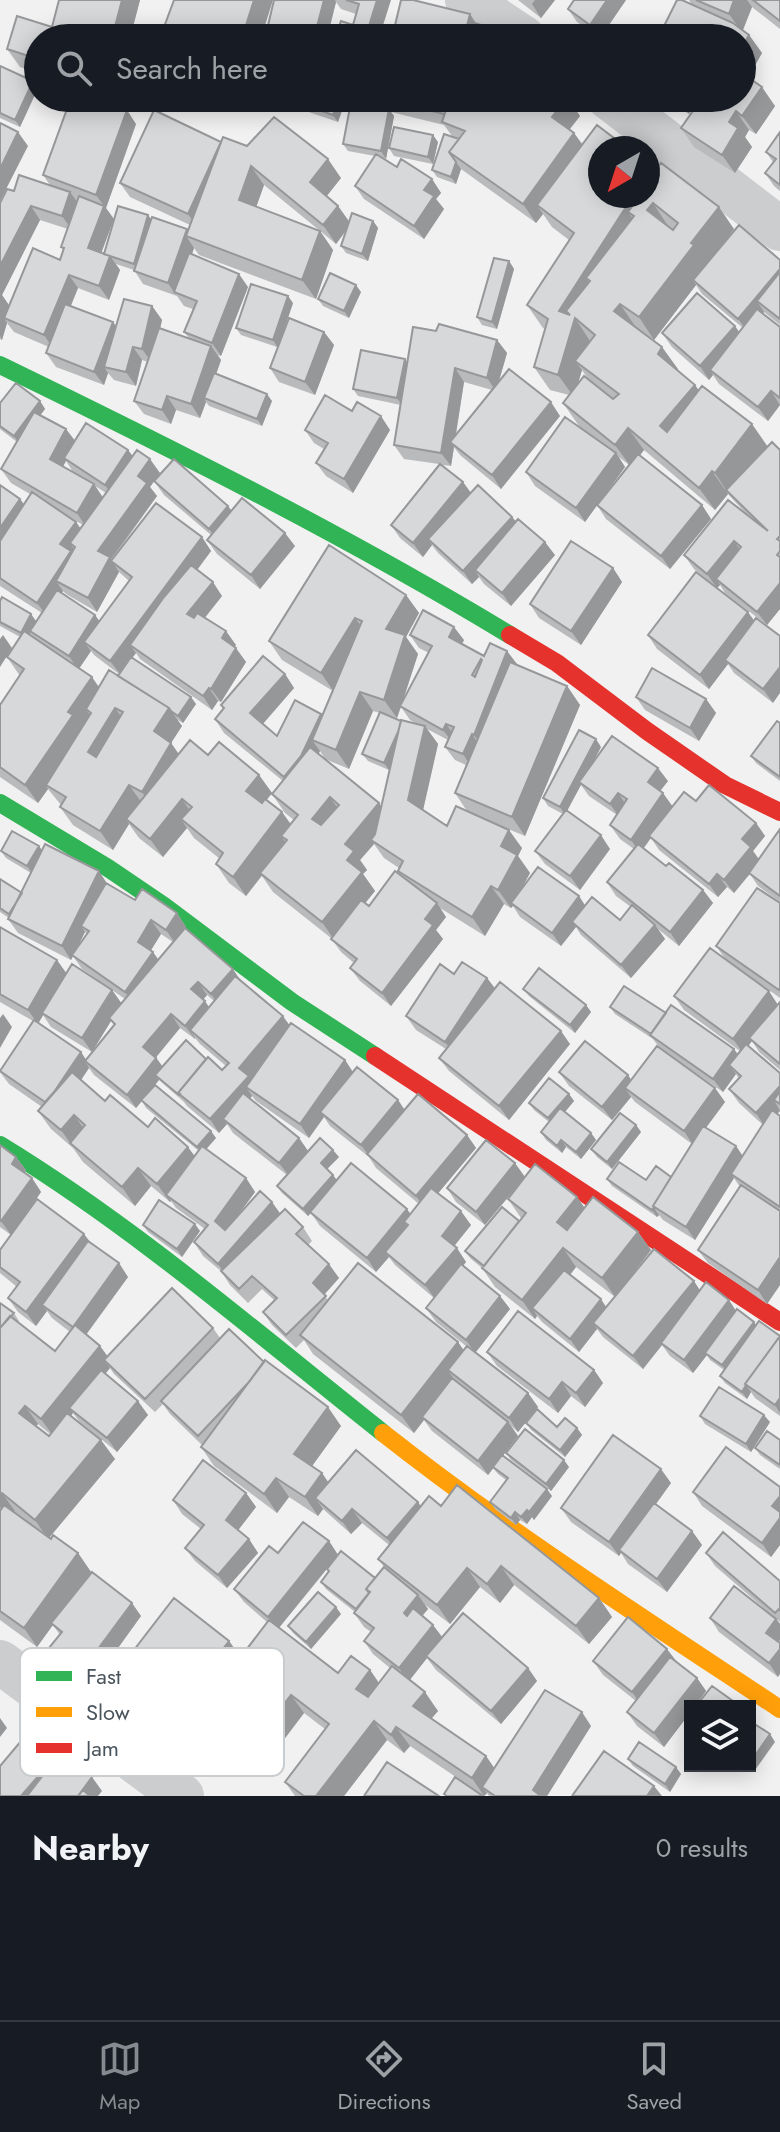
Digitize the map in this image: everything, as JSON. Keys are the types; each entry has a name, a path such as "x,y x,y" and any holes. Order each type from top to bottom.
{"street":[{"path":"467,0 503,24"},
{"path":"627,112 780,229"},
{"path":"0,365 181,453 441,593 557,663 725,785 780,812"},
{"path":"0,803 119,876 292,1002 780,1322"},
{"path":"0,1145 49,1175 128,1231 450,1486 780,1709"},
{"path":"0,1662 20,1677"},
{"path":"155,1776 182,1796"}],"building":[{"path":"59,0 122,0 116,24 53,24"},
{"path":"174,0 254,0 246,24 165,24"},
{"path":"274,0 324,0 318,24 268,24"},
{"path":"346,0 377,0 370,24 353,24 359,4"},
{"path":"401,0 470,14 468,24 395,24"},
{"path":"574,0 607,0 591,24 568,9"},
{"path":"677,0 682,0 734,24 665,24"},
{"path":"696,0 734,0 729,14"},
{"path":"753,0 780,0 780,21"},
{"path":"17,16 42,24 24,24 24,54 7,49"},
{"path":"0,66 24,77 24,100 15,120 0,113"},
{"path":"66,112 126,112 96,195 43,175"},
{"path":"153,112 221,142 188,214 120,183"},
{"path":"349,112 388,112 381,151 343,144"},
{"path":"445,112 556,112 552,117 574,133 523,204 449,152 465,131 442,122"},
{"path":"692,112 735,112 729,122 738,128 722,155 681,128"},
{"path":"274,117 328,159 310,182 338,206 323,225 251,166 239,200 320,231 302,280 186,236 223,137 247,146"},
{"path":"0,123 18,132 0,169"},
{"path":"597,125 611,136 589,136"},
{"path":"394,127 433,135 428,157 389,148"},
{"path":"780,132 780,185 765,173 776,159 766,152"},
{"path":"444,134 459,139 449,152 456,162 451,177 432,170"},
{"path":"588,137 588,208 625,208 559,311 570,315 566,311 590,281 586,278 634,216 628,212 631,208 649,208 647,210 673,230 678,223 659,208 661,163 719,207 639,317 620,304 614,311 662,347 658,354 695,385 660,426 667,432 702,386 752,424 715,473 712,471 699,488 628,428 615,445 563,403 584,376 613,399 619,394 575,361 595,335 575,318 558,375 534,367 548,319 527,305 574,233 537,205"},
{"path":"376,154 397,167 401,159 432,179 424,190 434,196 414,226 355,186"},
{"path":"19,175 70,192 62,216 31,206 0,266 0,203 7,189 14,191"},
{"path":"79,196 104,206 88,248 110,256 99,286 69,275 44,335 4,318 33,248 60,260 64,248 61,247"},
{"path":"118,206 148,215 134,264 104,254"},
{"path":"352,213 373,221 362,254 341,246"},
{"path":"152,217 187,229 168,283 134,271"},
{"path":"739,225 780,260 780,269 738,319 693,280"},
{"path":"189,253 239,274 212,343 184,332 197,301 174,292"},
{"path":"494,258 509,261 492,322 477,317"},
{"path":"780,272 780,319 757,301"},
{"path":"330,273 356,285 344,311 318,299"},
{"path":"251,284 288,296 273,340 236,328"},
{"path":"697,293 735,326 700,366 662,333"},
{"path":"124,299 152,306 142,349 133,347 126,372 104,367"},
{"path":"65,304 113,322 94,372 46,353"},
{"path":"757,309 780,327 780,398 771,391 758,407 710,370"},
{"path":"289,318 324,332 305,382 270,368"},
{"path":"439,324 497,340 487,378 455,368 441,453 394,445 413,327 436,331"},
{"path":"159,328 211,346 191,404 167,396 162,410 134,401"},
{"path":"361,350 405,359 397,398 353,389"},
{"path":"509,369 551,402 492,475 450,442"},
{"path":"214,373 267,394 257,419 204,398"},
{"path":"16,383 40,401 14,436 0,426 0,403"},
{"path":"325,395 352,411 357,402 381,416 344,479 316,463 328,443 305,430"},
{"path":"34,412 66,429 50,459 94,484 77,513 1,469"},
{"path":"565,417 616,453 576,508 526,472"},
{"path":"86,423 128,450 105,485 64,458"},
{"path":"772,442 780,450 780,536 777,539 780,541 780,551 777,555 780,557 780,583 757,612 716,579 741,547 734,541 707,574 684,555 728,500 768,531 726,490"},
{"path":"137,450 150,459 138,476 147,483 98,551 110,557 88,598 56,581 75,547 70,543"},
{"path":"638,454 702,505 661,556 597,505"},
{"path":"174,459 228,506 209,529 154,481"},
{"path":"440,464 463,482 413,543 391,525"},
{"path":"0,485 20,499 0,528"},
{"path":"478,485 512,517 463,571 428,539"},
{"path":"32,492 76,522 60,544 71,551 37,603 0,578 0,541"},
{"path":"242,498 285,533 251,575 207,540"},
{"path":"156,503 202,537 110,661 84,642 132,577 111,561"},
{"path":"518,519 545,542 502,593 475,570"},
{"path":"571,541 613,568 571,631 530,604"},
{"path":"329,545 406,595 386,629 405,635 384,700 360,692 336,750 312,740 362,621 355,618 321,673 269,641"},
{"path":"191,565 213,582 187,614 194,618 197,613 226,631 222,638 236,648 211,689 203,696 130,645"},
{"path":"696,572 748,612 700,675 648,635"},
{"path":"57,590 95,615 69,656 30,631"},
{"path":"2,597 31,614 21,633 0,622"},
{"path":"423,610 454,627 449,637 484,656 490,643 507,651 474,735 463,754 445,747 454,727 446,724 443,730 400,706 432,646 410,635","holes":["482,660 475,677 472,675"]},
{"path":"756,618 780,636 780,667 763,689 725,660"},
{"path":"24,631 92,677 68,712 73,715 25,785 0,767 0,705 24,669 7,657"},
{"path":"263,656 285,674 250,713 277,736 295,700 321,714 301,756 284,777 215,719 224,708 221,705"},
{"path":"131,657 191,697 178,716 118,676"},
{"path":"510,662 567,686 512,817 455,793"},
{"path":"652,668 706,699 690,728 636,697"},
{"path":"109,670 169,708 154,731 171,743 142,792 129,785 100,831 60,807 66,797 46,785 91,713 86,709","holes":["115,708 123,712 96,757 88,752"]},
{"path":"380,712 401,721 384,763 362,754"},
{"path":"401,720 425,726 408,800 447,826 456,806 509,830 501,846 517,855 498,890 491,886 472,917 398,871 403,861 371,840 375,834"},
{"path":"777,721 780,723 780,777 751,756"},
{"path":"579,730 596,739 560,807 543,798"},
{"path":"612,736 658,768 648,782 663,793 631,840 610,825 627,799 618,793 610,804 579,782"},
{"path":"190,740 208,755 219,742 259,775 246,791 262,803 265,799 282,812 233,877 216,864 223,853 181,819 192,807 182,799 150,839 126,819"},
{"path":"310,747 379,803 345,844 354,851 347,860 362,872 322,922 260,873 287,840 281,836 298,815 272,794","holes":["330,797 339,805 321,825 312,819"]},
{"path":"709,785 756,823 742,839 751,847 724,880 717,874 709,884 649,836 684,792 696,801"},
{"path":"566,810 601,835 570,876 535,851"},
{"path":"780,829 780,896 749,873"},
{"path":"12,831 39,846 27,866 1,851"},
{"path":"45,844 99,871 62,946 8,919"},
{"path":"638,844 703,890 670,932 607,882"},
{"path":"538,867 579,896 552,933 511,903"},
{"path":"395,871 437,903 425,919 433,925 382,993 350,968 357,959 331,939 361,900 369,906"},
{"path":"0,879 22,893 9,914 0,908"},
{"path":"106,883 135,900 142,889 177,913 166,930 151,920 138,942 153,952 125,992 72,955 89,931 81,926"},
{"path":"757,888 780,903 779,990 716,946"},
{"path":"592,897 620,920 632,905 655,925 621,965 572,922"},
{"path":"0,927 57,960 28,1010 0,994"},
{"path":"185,928 233,969 211,994 198,982 191,989 205,1001 185,1026 171,1014 143,1047 156,1058 127,1095 85,1061 115,1024 109,1018"},
{"path":"710,948 769,991 733,1039 674,996"},
{"path":"462,962 487,978 445,1042 406,1016 440,964 454,974"},
{"path":"72,964 112,990 82,1038 42,1013"},
{"path":"539,968 586,1005 570,1025 523,989"},
{"path":"235,976 283,1016 239,1068 249,1076 210,1119 178,1093 208,1057 222,1070 229,1063 190,1030"},
{"path":"500,982 561,1031 499,1106 439,1058"},
{"path":"624,986 666,1013 651,1034 610,1007"},
{"path":"780,1002 780,1064 749,1038"},
{"path":"671,1005 734,1049 713,1079 650,1035"},
{"path":"34,1020 81,1052 45,1102 0,1071"},
{"path":"291,1023 345,1060 300,1124 246,1087"},
{"path":"186,1040 206,1059 179,1095 155,1075"},
{"path":"585,1041 628,1075 602,1107 559,1072"},
{"path":"746,1044 780,1073 780,1086 756,1113 729,1089 741,1076 729,1065"},
{"path":"657,1046 715,1088 684,1131 625,1088"},
{"path":"357,1067 398,1100 361,1145 320,1112"},
{"path":"72,1072 105,1101 110,1095 148,1127 155,1118 188,1147 157,1184 138,1168 122,1187 70,1143 85,1125 74,1115 61,1130 38,1111"},
{"path":"549,1078 569,1094 548,1118 529,1103"},
{"path":"155,1085 211,1131 197,1147 141,1100"},
{"path":"243,1093 299,1138 279,1163 223,1119"},
{"path":"418,1094 467,1135 416,1196 367,1154"},
{"path":"560,1108 591,1133 576,1152 561,1140 557,1146 541,1132"},
{"path":"772,1110 780,1116 780,1207 731,1174"},
{"path":"620,1113 636,1125 607,1162 591,1149"},
{"path":"703,1126 736,1146 686,1227 653,1206"},
{"path":"320,1138 333,1150 321,1163 333,1175 303,1209 277,1186"},
{"path":"486,1140 515,1163 476,1212 447,1188"},
{"path":"0,1145 16,1157 12,1164 32,1178 1,1221 0,1220"},
{"path":"202,1146 246,1178 215,1221 225,1230 260,1191 272,1202 218,1264 194,1242 208,1225 166,1195"},
{"path":"619,1162 646,1180 656,1166 671,1177 652,1210 607,1179"},
{"path":"351,1163 407,1209 367,1258 310,1212"},
{"path":"535,1164 577,1197 557,1222 567,1230 593,1197 638,1232 602,1278 563,1248 522,1300 482,1268 526,1213 508,1199"},
{"path":"741,1185 780,1211 780,1257 758,1290 698,1250"},
{"path":"431,1188 461,1211 442,1236 457,1248 425,1285 385,1252 408,1225 404,1222"},
{"path":"37,1199 84,1234 26,1312 8,1298 20,1282 0,1267 0,1250"},
{"path":"159,1200 195,1224 177,1249 143,1225"},
{"path":"502,1207 519,1221 484,1266 465,1251"},
{"path":"285,1209 303,1227 296,1234 329,1264 313,1283 326,1296 286,1335 263,1312 277,1298 252,1276 239,1289 221,1271"},
{"path":"88,1241 119,1263 73,1327 42,1305"},
{"path":"654,1249 694,1281 633,1356 593,1323"},
{"path":"358,1263 458,1342 401,1415 300,1335"},
{"path":"461,1264 500,1296 466,1340 426,1308"},
{"path":"564,1270 601,1299 570,1339 532,1308"},
{"path":"706,1282 729,1300 684,1360 661,1343"},
{"path":"172,1288 213,1328 145,1399 104,1360"},
{"path":"0,1303 14,1313 0,1328"},
{"path":"737,1309 754,1322 722,1365 705,1353"},
{"path":"518,1311 594,1370 576,1393 562,1382 549,1399 487,1352"},
{"path":"10,1316 55,1351 75,1325 100,1346 41,1419 25,1406 19,1413 49,1436 67,1413 101,1440 35,1520 2,1493 0,1495 0,1328"},
{"path":"759,1321 780,1336 742,1392 720,1376"},
{"path":"229,1329 264,1362 198,1436 161,1401"},
{"path":"780,1336 780,1398 775,1405 745,1384"},
{"path":"467,1346 528,1393 509,1418 448,1370"},
{"path":"265,1360 328,1407 294,1454 322,1473 305,1497 276,1478 264,1494 201,1447"},
{"path":"101,1370 138,1401 107,1438 69,1408"},
{"path":"452,1378 508,1422 478,1461 422,1417"},
{"path":"719,1387 764,1415 746,1444 700,1416"},
{"path":"537,1409 557,1427 565,1418 577,1428 560,1450 526,1423"},
{"path":"525,1429 564,1460 546,1484 506,1453"},
{"path":"767,1431 780,1440 780,1465 755,1448"},
{"path":"613,1435 661,1469 609,1542 561,1508"},
{"path":"726,1447 780,1487 780,1496 772,1506 780,1512 780,1518 762,1543 693,1492"},
{"path":"356,1450 418,1502 387,1538 352,1509 342,1521 315,1498"},
{"path":"502,1455 547,1489 529,1512 527,1510 521,1517 515,1512 511,1518 490,1502 508,1478 493,1467"},
{"path":"203,1460 246,1493 226,1520 249,1539 218,1575 185,1548 204,1525 173,1500"},
{"path":"457,1485 599,1598 576,1626 501,1566 487,1584 467,1568 437,1605 378,1559 429,1496 441,1506"},
{"path":"654,1503 692,1531 657,1579 619,1550"},
{"path":"4,1505 51,1539 53,1535 78,1553 24,1628 0,1611 0,1511"},
{"path":"303,1522 329,1541 268,1617 234,1589 269,1546 278,1553"},
{"path":"723,1532 780,1581 780,1610 775,1613 706,1553"},
{"path":"341,1551 375,1578 366,1589 369,1593 356,1609 321,1582"},
{"path":"384,1567 418,1595 404,1613 407,1616 413,1608 433,1625 399,1668 364,1641 374,1628 354,1613 370,1592 366,1589"},
{"path":"92,1572 132,1603 99,1648 49,1648 62,1632 51,1623"},
{"path":"734,1586 776,1619 766,1633 780,1643 780,1649 769,1663 710,1618"},
{"path":"318,1592 336,1607 306,1642 288,1626"},
{"path":"174,1598 229,1641 224,1648 135,1648"},
{"path":"463,1613 528,1668 491,1711 426,1656"},
{"path":"628,1617 667,1649 632,1692 593,1661"},
{"path":"269,1620 338,1673 351,1656 370,1670 356,1689 368,1697 392,1666 425,1692 413,1706 486,1756 472,1778 396,1727 391,1735 374,1721 316,1796 304,1796 285,1782 329,1724 291,1695 284,1704 284,1648 248,1648"},
{"path":"670,1657 697,1678 654,1733 627,1712"},
{"path":"712,1686 732,1700 701,1700"},
{"path":"545,1690 582,1712 533,1790 541,1796 495,1796 482,1787"},
{"path":"756,1725 770,1734 756,1754"},
{"path":"20,1742 20,1776 38,1776 21,1796 0,1796 0,1766"},
{"path":"639,1742 676,1767 665,1784 628,1759"},
{"path":"604,1751 654,1786 647,1796 572,1796"},
{"path":"387,1762 439,1796 364,1796"},
{"path":"42,1776 92,1777 78,1796 27,1796"},
{"path":"455,1777 483,1796 444,1794"}],"traffic: fast":[{"path":"0,365 258,494 385,562 510,635"},
{"path":"0,803 108,868 292,1002 375,1056"},
{"path":"0,1145 148,1246 383,1433"}],"traffic: slow":[{"path":"383,1433 529,1541 780,1709"}],"traffic: jam":[{"path":"510,635 557,663 725,785 780,812"},
{"path":"375,1056 780,1322"}]}
